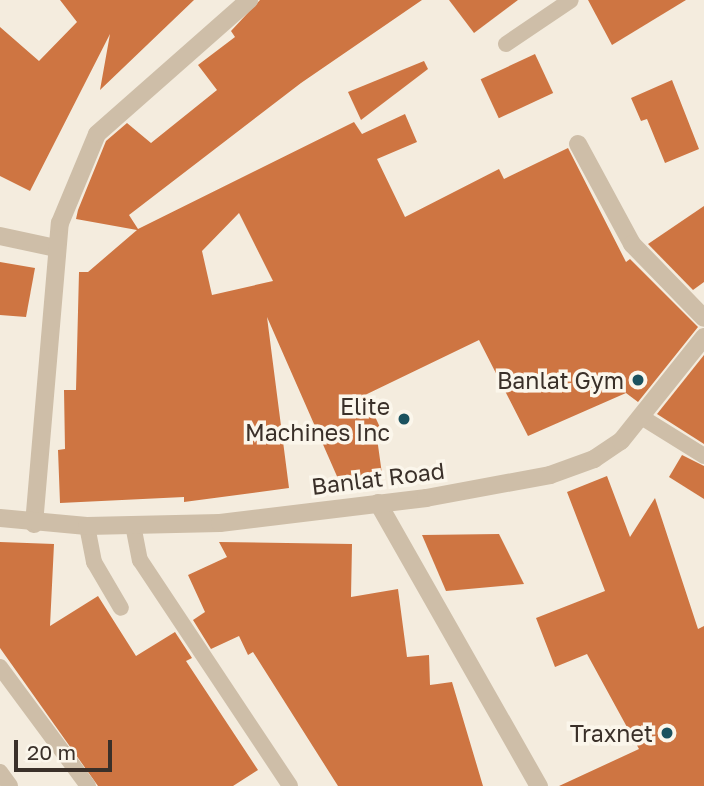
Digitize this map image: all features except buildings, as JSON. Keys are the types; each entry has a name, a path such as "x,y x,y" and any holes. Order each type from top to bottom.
{"street":[{"path":"34,524 60,223 97,134 249,0"},
{"path":"578,144 632,244 704,318"},
{"path":"0,236 56,248"},
{"name":"Banlat Road","path":"0,518 34,524 87,526 220,523 379,503 550,475 594,459 643,418 704,337"},
{"path":"379,503 539,786"}],"lane":[{"path":"506,44 571,0"},
{"path":"643,418 704,456"},
{"path":"133,525 140,560 290,786"},
{"path":"87,526 94,562 121,608"},
{"path":"0,667 89,786"},
{"path":"0,772 10,786"}],"place":[{"name":"Banlat Gym","path":"638,380"},
{"name":"Elite Machines Inc","path":"404,419"},
{"name":"Traxnet","path":"667,733"}]}
